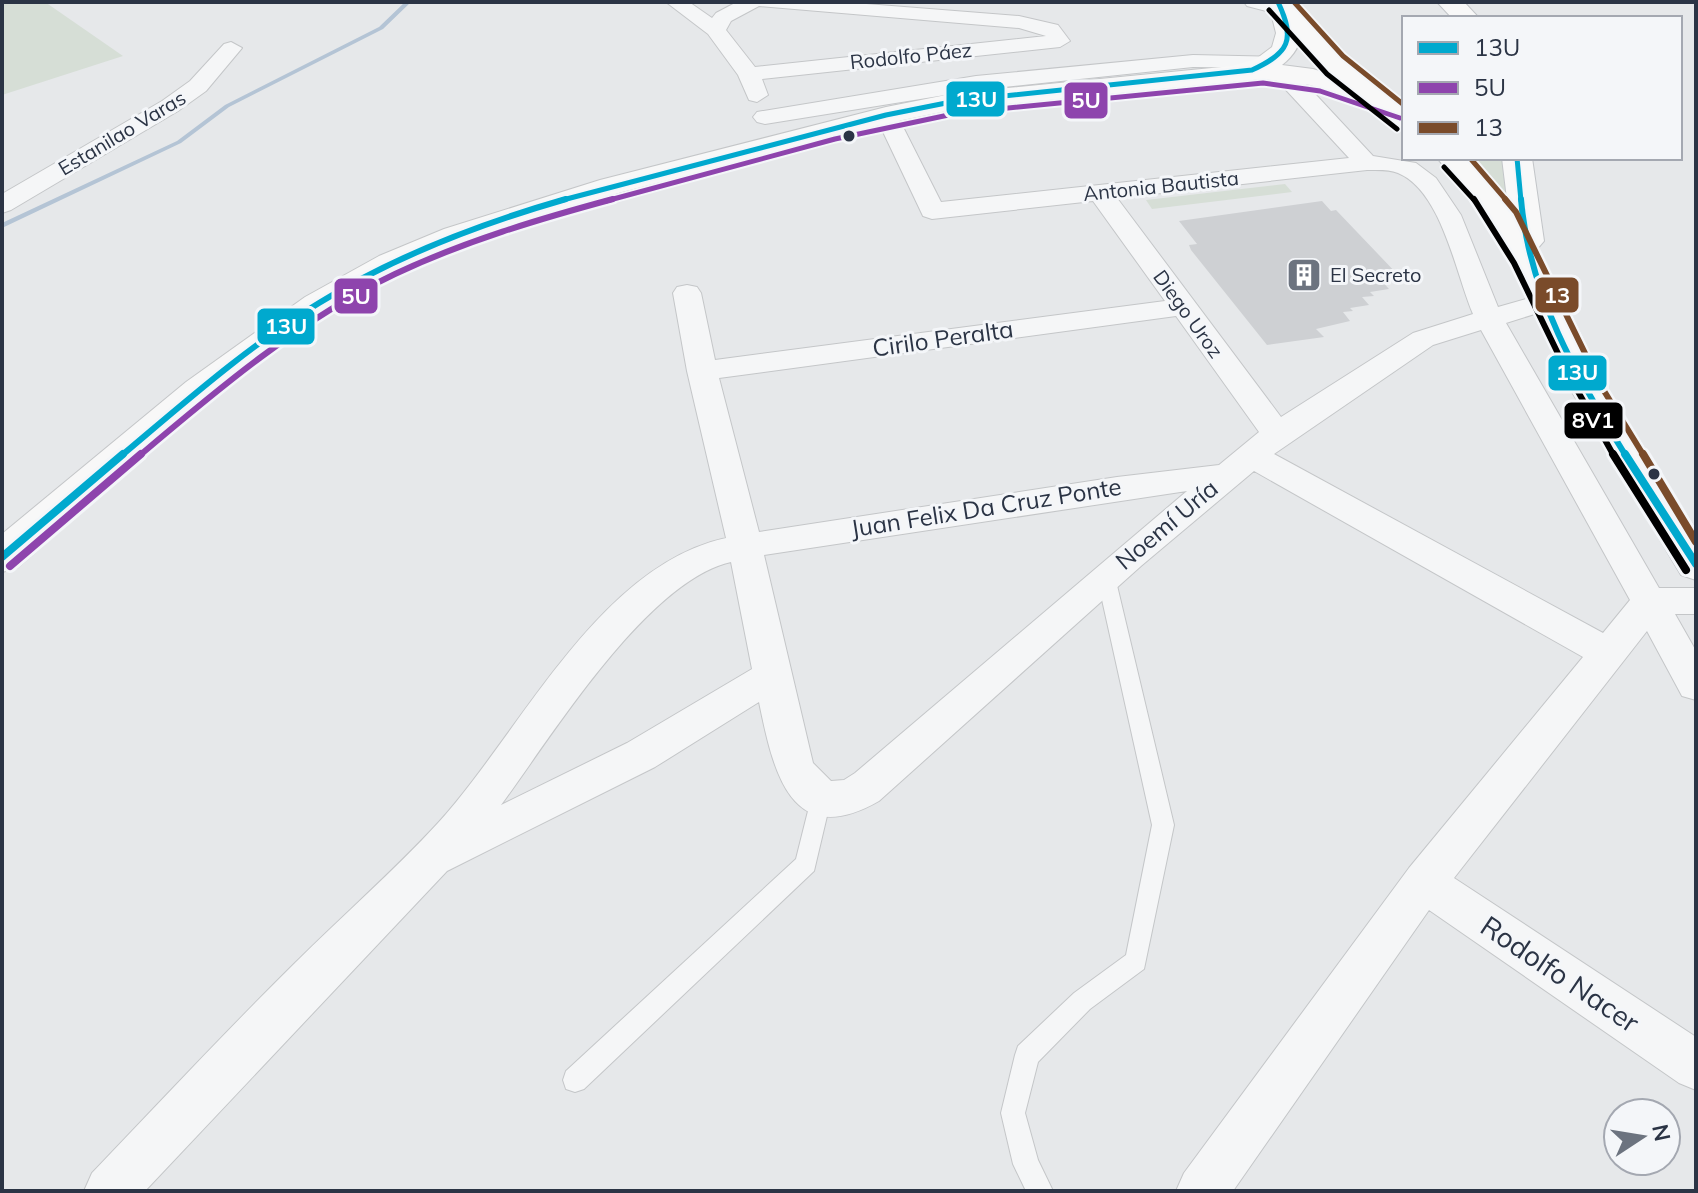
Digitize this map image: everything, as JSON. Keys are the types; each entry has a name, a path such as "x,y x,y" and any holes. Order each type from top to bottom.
{"street":[{"path":"676,2 715,30 749,74 770,129"},
{"path":"715,30 723,17 752,2"},
{"path":"765,2 1019,22 1055,35 1085,72"},
{"path":"958,17 976,2"},
{"path":"1254,2 1280,5 1320,50 1402,118"},
{"path":"1276,67 1291,37 1280,5"},
{"name":"Rodolfo Páez","path":"749,74 1055,35"},
{"name":"Estanilao Varas","path":"2,205 170,106 198,86 231,48"},
{"path":"2,557 199,390 317,304 391,263 455,236 522,212 611,186 770,129 888,95 1193,61 1276,67 1323,79 1402,106"},
{"path":"770,129 886,115 956,101 1276,67"},
{"path":"1276,67 1378,163 1411,169 1439,198 1453,221 1489,317 1696,685"},
{"name":"Antonia Bautista","path":"886,115 932,211 1378,163"},
{"path":"1454,160 1497,202 1530,263 1560,333 1625,452 1696,564"},
{"path":"1517,160 1530,263"},
{"name":"Diego Uroz","path":"1100,193 1183,307 1252,455"},
{"path":"687,293 791,760 797,774 821,799"},
{"name":"Noemí Uría","path":"821,799 837,800 856,794 870,785 1106,577 1252,455 1423,339 1547,301"},
{"name":"Cirilo Peralta","path":"702,371 1183,307"},
{"path":"1252,455 1608,654"},
{"name":"Juan Felix Da Cruz Ponte","path":"110,1191 454,835 615,623 663,581 709,554 745,546 1117,488 1252,455"},
{"path":"1650,601 1696,601"},
{"path":"1202,1191 1424,882 1650,601"},
{"path":"428,861 641,755 773,675"},
{"name":"Rodolfo Nacer","path":"1424,882 1696,1066"}],"lane":[{"path":"1040,1191 1026,1164 1013,1113 1027,1055 1082,1001 1136,961 1163,825 1106,577"},
{"path":"575,1080 806,864 821,799"}],"shaded area":[{"path":"2,2 45,2 123,56 2,95"},
{"path":"1466,160 1504,160 1513,211"},
{"path":"1285,184 1292,192 1152,209 1146,200"}],"building":[{"name":"El Secreto","path":"1322,201 1331,211 1336,210 1399,276 1380,279 1389,289 1370,292 1374,296 1362,297 1369,305 1343,312 1350,321 1316,329 1324,337 1267,345 1191,250 1189,245 1197,244 1179,221"}],"waterway":[{"path":"2,226 179,142 227,106 381,28 408,2"}],"transit line":[{"name":"13U","path":"2,557 199,390 317,304 391,263 522,212 886,115 956,101 1252,70 1274,58 1286,44 1288,26 1278,2"},
{"name":"13","path":"1294,2 1343,56 1402,103"},
{"name":"8V1","path":"1269,10 1327,74 1397,129"},
{"name":"5U","path":"10,566 206,399 323,314 396,274 526,223 835,139 958,113 1263,83 1320,91 1400,118"},
{"name":"13","path":"1472,160 1516,212 1601,386 1696,542"},
{"name":"13U","path":"1517,160 1529,255 1558,334 1600,414 1696,564"},
{"name":"8V1","path":"1444,167 1467,190 1501,238 1594,422 1686,570"}],"place":[{"name":"El Secreto","path":"1304,275"}]}
